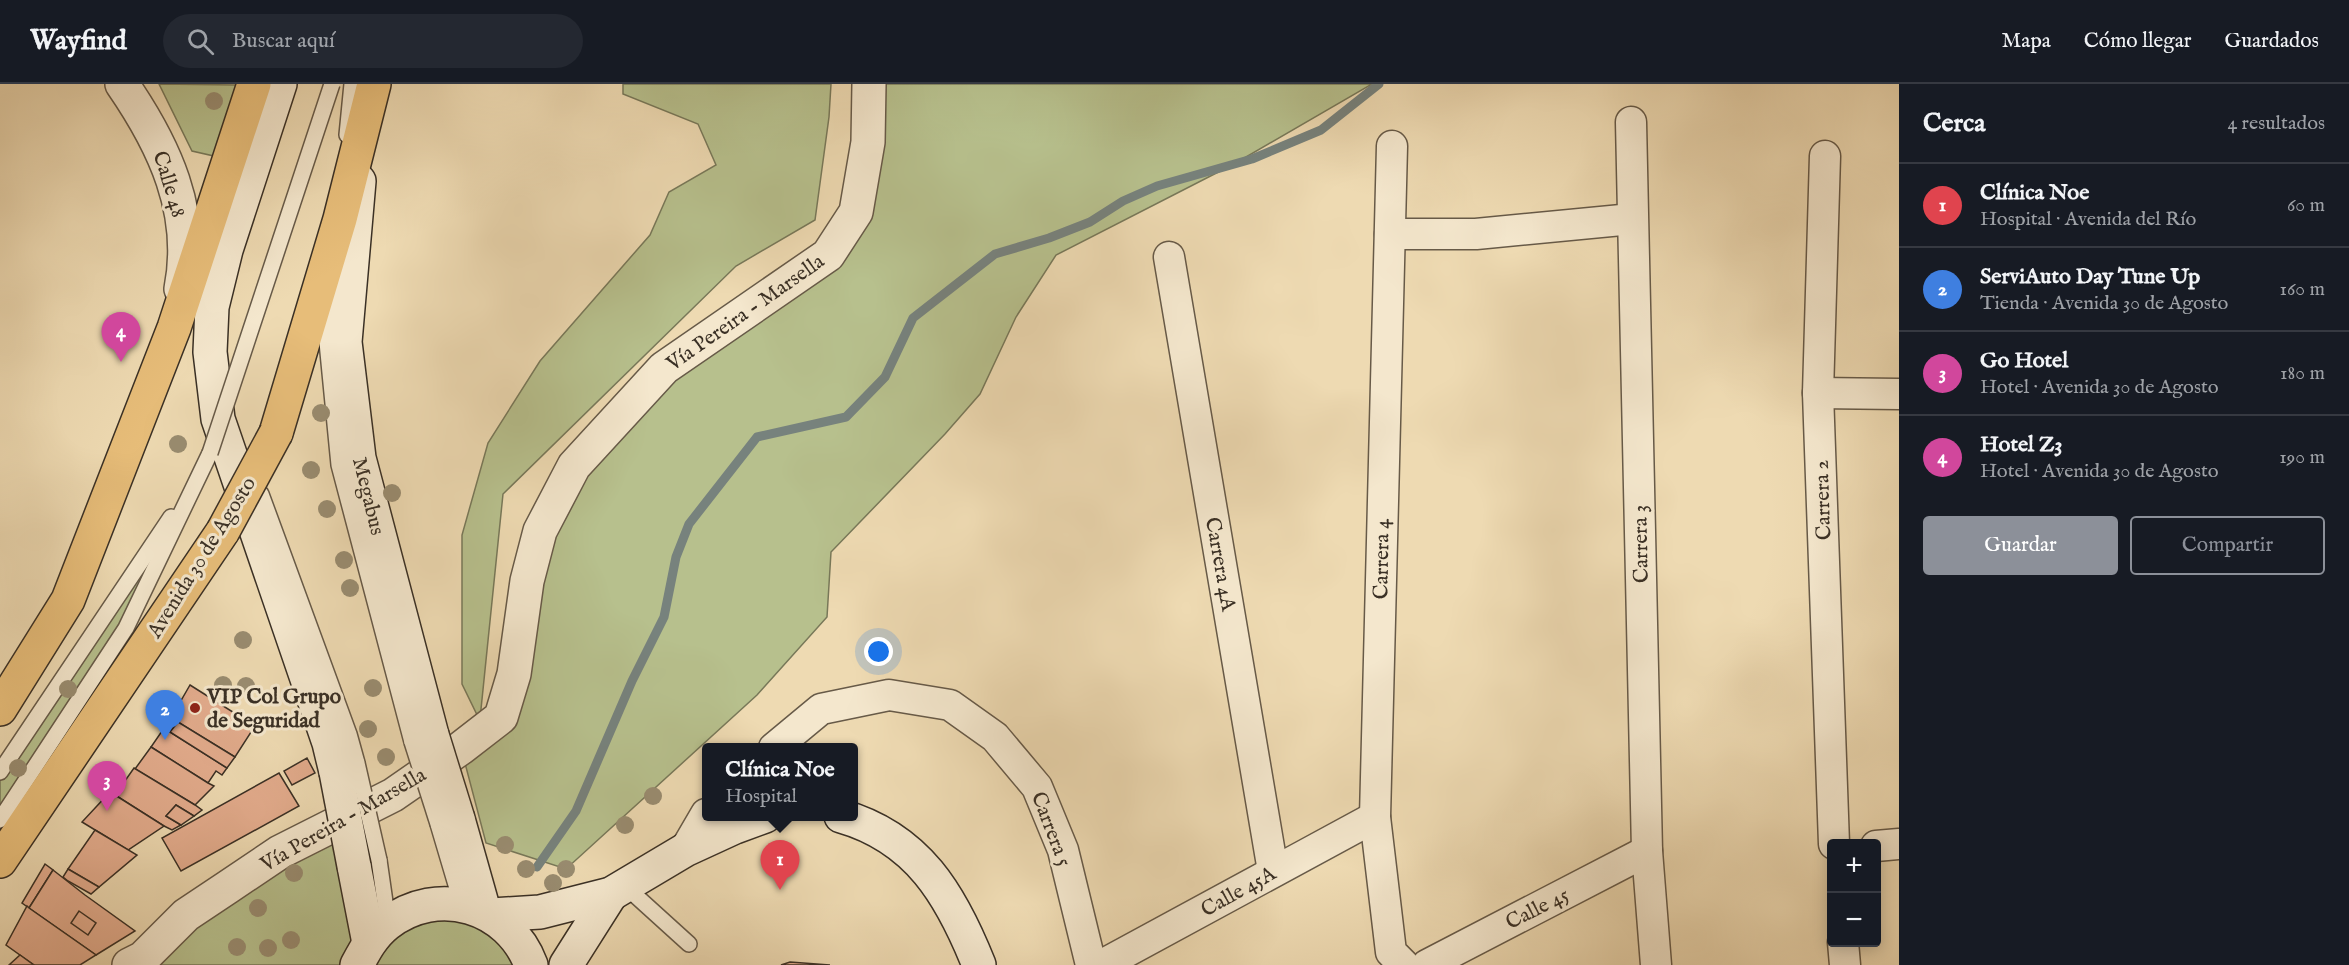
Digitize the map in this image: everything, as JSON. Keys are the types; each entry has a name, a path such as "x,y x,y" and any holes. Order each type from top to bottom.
{"main road":[{"name":"Calle 48","path":"122,84 167,159 182,214 185,272 174,328"},
{"path":"0,710 68,600 174,328 254,84"},
{"path":"280,84 226,250 212,307 210,352 218,419 329,743 346,767 366,863 371,944"},
{"name":"Avenida 30 de Agosto","path":"0,861 223,531 276,433 340,219 374,84"},
{"name":"Vía Pereira - Marsella","path":"138,963 186,915 280,852 393,795 501,717 514,674 528,581 540,531 573,466 664,368 828,255 856,212 868,142 870,84"},
{"path":"363,132 345,342 359,458 422,739 448,821 479,910 517,938 531,965"},
{"path":"371,944 405,913 423,906 443,903 479,910 540,912 618,890 686,850 751,821"},
{"path":"856,821 876,828 902,846 926,868 964,928 979,965"},
{"path":"566,965 618,890"}],"street":[{"name":"Carrera 3","path":"1631,122 1647,850 1656,965"},
{"name":"Carrera 4","path":"1392,146 1375,817 1391,952 1404,965"},
{"name":"Carrera 2","path":"1825,156 1818,393 1834,839"},
{"path":"1390,234 1476,234 1632,219"},
{"name":"Carrera 4A","path":"1169,257 1273,872"},
{"path":"1818,393 1899,394"},
{"name":"Carrera 5","path":"779,743 821,709 889,695 950,705 995,737 1037,787 1064,850 1091,965"},
{"name":"Calle 45A","path":"1102,965 1375,817"},
{"path":"686,850 702,821"},
{"path":"1881,846 1899,844"},
{"name":"Calle 45","path":"1426,965 1647,850"},
{"path":"1843,947 1845,965"}],"lane":[{"path":"295,84 240,252 227,307 224,346 232,415 349,734 346,767"},
{"path":"0,820 126,628 209,457 332,84"},
{"name":"Megabus","path":"352,84 327,342 339,465 422,739"},
{"path":"0,772 209,457"},
{"path":"618,890 689,944"}],"green space":[{"path":"159,84 236,85 214,156 192,151"},
{"path":"623,84 831,84 829,117 815,220 736,266 503,494 480,719 514,674 536,547 588,450 829,255 868,142 869,84 1372,84 1234,164 1056,255 1016,317 980,394 945,434 831,552 827,617 757,695 566,869 486,843 461,748 480,721 462,684 462,535 488,443 540,361 650,235 669,192 716,165 698,124 623,94"},
{"path":"207,462 126,628 0,820 0,772"},
{"path":"340,830 369,943 443,903 531,965 148,965 186,915"}],"building":[{"path":"190,685 255,726 235,757 171,718"},
{"path":"171,718 178,722 170,732 227,768 222,775 216,771 208,783 151,747"},
{"path":"178,722 235,757 227,768 170,732"},
{"path":"151,747 214,786 195,805 135,769"},
{"path":"307,758 315,773 292,785 284,771"},
{"path":"134,768 202,810 194,816 176,805 166,816 181,825 172,830 164,826 115,795"},
{"path":"279,773 299,806 181,871 162,838"},
{"path":"110,792 164,826 128,850 82,822"},
{"path":"176,805 194,816 181,825 166,816"},
{"path":"95,830 137,855 99,887 68,869"},
{"path":"45,864 53,870 29,908 22,903"},
{"path":"68,869 99,887 91,894 68,881 63,877"},
{"path":"53,870 135,931 96,955 29,908"},
{"path":"27,906 96,955 80,965 34,965 6,945"},
{"path":"79,911 96,923 88,935 71,923"},
{"path":"20,955 34,965 9,965"},
{"path":"790,962 830,965 781,965"}],"waterway":[{"path":"537,867 576,811 632,681 664,617 676,557 689,524 757,437 846,417 885,377 913,318 995,254 1049,238 1090,222 1123,201 1157,186 1252,159 1321,130 1379,84"}],"place":[{"name":"Hotel Z3","path":"121,362"},
{"name":"VIP Col Grupo de Seguridad","path":"195,708"},
{"name":"ServiAuto Day Tune Up","path":"165,740"},
{"name":"Go Hotel","path":"107,811"},
{"name":"Clínica Noe","path":"780,890"}]}
